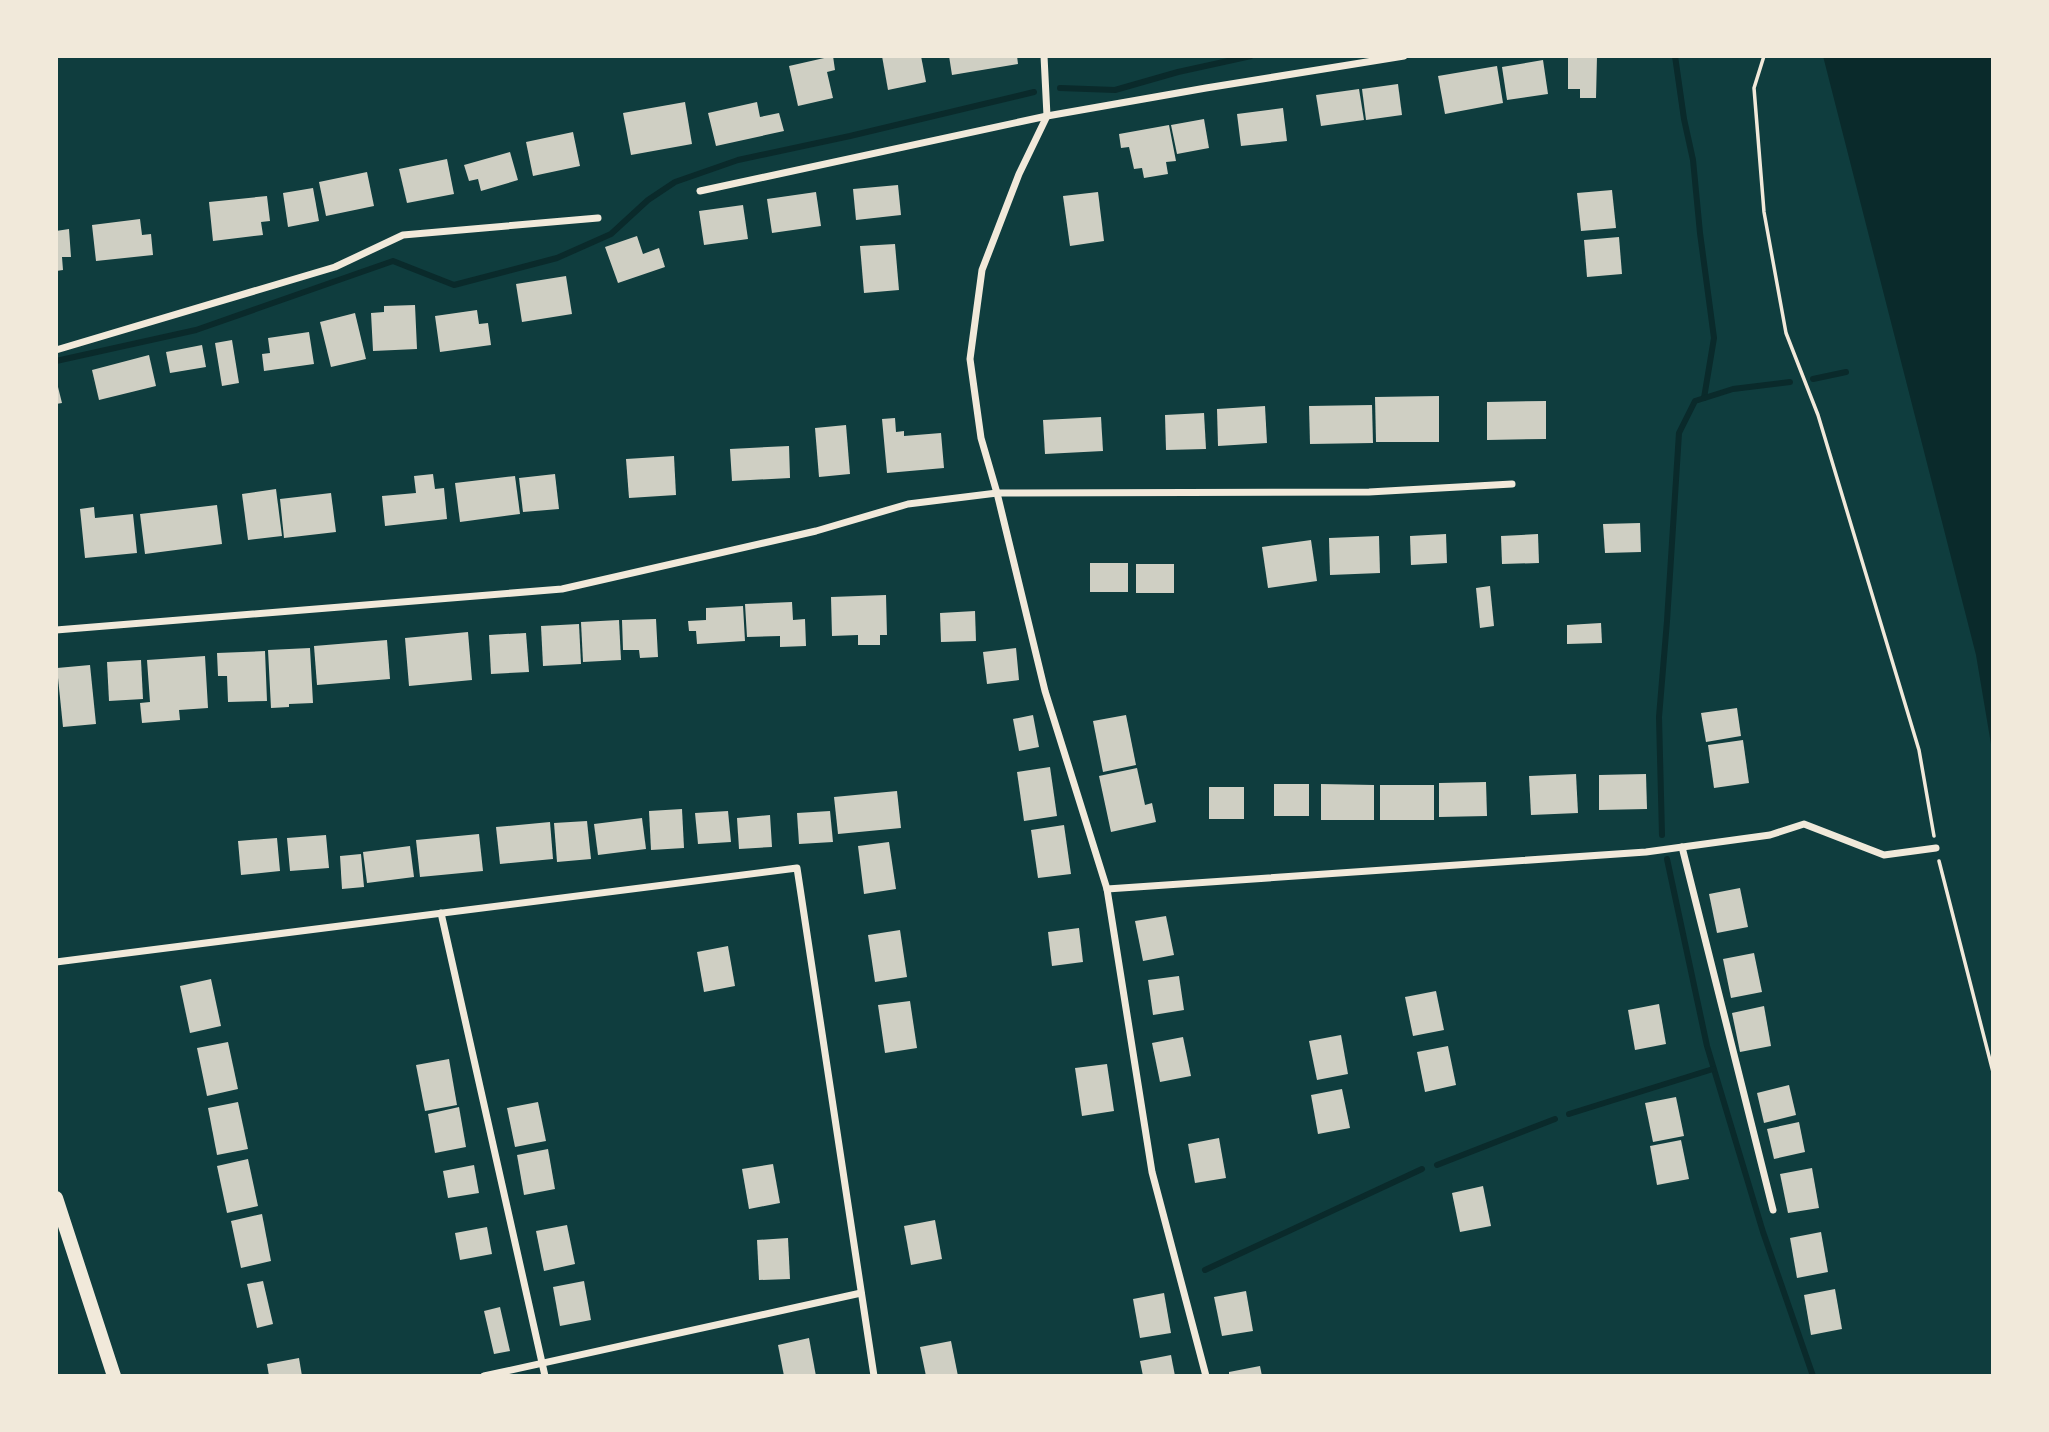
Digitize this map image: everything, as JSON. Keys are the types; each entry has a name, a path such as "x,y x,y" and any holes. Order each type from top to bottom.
{"main road":[{"path":"56,1198 114,1376"}],"street":[{"path":"1044,56 1046,116 1019,174 982,270 970,359 981,438 1045,691 1107,889 1152,1172 1206,1376"},
{"path":"700,191 1046,116 1404,56"},
{"path":"56,350 335,267 403,235 598,218"},
{"path":"56,630 562,589 816,531 908,504 997,494 1369,492 1512,484"},
{"path":"1107,889 1633,853 1770,835 1804,824 1884,855 1936,848"},
{"path":"1682,847 1773,1210"},
{"path":"56,962 797,868 874,1376"},
{"path":"441,913 545,1376"},
{"path":"484,1376 861,1293"}],"path":[{"path":"1763,56 1754,88 1764,212 1786,333 1818,415 1919,750 1936,848 1993,1072"}],"water":[{"path":"1823,56 1993,56 1993,756 1976,655"}],"building":[{"path":"833,56 835,70 827,72 833,98 798,106 789,66"},
{"path":"882,56 921,56 926,82 888,90"},
{"path":"949,56 1017,56 1018,64 952,75"},
{"path":"1568,56 1597,56 1596,98 1580,98 1580,89 1568,89"},
{"path":"1543,60 1548,94 1507,100 1502,67"},
{"path":"1497,66 1503,103 1445,114 1438,76"},
{"path":"1398,84 1402,115 1366,120 1362,89"},
{"path":"1359,89 1364,120 1321,126 1316,95"},
{"path":"685,102 692,144 631,155 623,113"},
{"path":"757,102 760,117 779,113 784,131 716,146 708,113"},
{"path":"1283,108 1287,141 1241,146 1237,114"},
{"path":"1204,119 1209,148 1177,154 1171,125"},
{"path":"1169,125 1176,161 1166,162 1168,174 1144,178 1142,168 1134,169 1129,147 1121,148 1119,134"},
{"path":"573,132 580,166 533,176 526,142"},
{"path":"510,152 518,180 481,191 478,179 469,181 464,165"},
{"path":"447,159 454,194 407,203 399,169"},
{"path":"367,172 374,206 326,216 319,182"},
{"path":"898,185 901,215 856,220 853,189"},
{"path":"313,188 319,221 288,227 283,193"},
{"path":"1612,190 1616,228 1581,231 1577,193"},
{"path":"816,192 821,226 772,233 767,199"},
{"path":"1098,192 1104,241 1070,246 1063,196"},
{"path":"267,196 270,221 261,222 263,235 213,241 209,202"},
{"path":"743,205 748,239 704,245 699,211"},
{"path":"140,219 142,235 151,234 153,255 96,261 92,225"},
{"path":"69,229 71,257 62,257 63,270 56,271 56,231"},
{"path":"637,236 643,254 659,248 665,267 618,283 605,247"},
{"path":"1619,237 1622,274 1587,277 1584,240"},
{"path":"895,244 899,290 864,293 860,246"},
{"path":"566,276 572,314 522,322 516,284"},
{"path":"415,305 417,349 373,351 371,313 384,312 384,306"},
{"path":"477,310 479,324 488,323 491,345 440,352 435,316"},
{"path":"355,313 366,359 331,367 320,322"},
{"path":"309,332 314,364 264,371 262,354 270,353 268,338"},
{"path":"232,340 239,383 222,386 215,343"},
{"path":"202,345 206,367 170,373 166,352"},
{"path":"149,355 156,386 99,400 92,370"},
{"path":"56,379 62,403 56,404"},
{"path":"1439,396 1439,442 1376,442 1375,397"},
{"path":"1546,401 1546,439 1487,440 1487,402"},
{"path":"1372,405 1373,443 1310,444 1309,406"},
{"path":"1265,406 1267,443 1218,446 1217,409"},
{"path":"1204,413 1206,449 1166,450 1165,415"},
{"path":"1101,417 1103,451 1045,454 1043,420"},
{"path":"895,418 896,432 904,431 904,436 941,433 944,468 887,473 882,419"},
{"path":"846,425 850,474 819,477 815,428"},
{"path":"789,446 790,478 732,481 730,449"},
{"path":"674,456 676,495 629,498 626,459"},
{"path":"433,474 435,489 444,488 447,519 385,526 382,496 416,493 414,476"},
{"path":"555,474 559,509 523,512 519,478"},
{"path":"515,476 520,514 460,522 455,483"},
{"path":"276,489 282,536 248,540 242,494"},
{"path":"331,493 336,532 284,538 280,499"},
{"path":"217,505 222,544 145,554 140,514"},
{"path":"94,507 95,518 133,514 137,553 85,558 80,509"},
{"path":"1640,523 1641,552 1605,553 1603,524"},
{"path":"1446,534 1447,563 1411,565 1410,536"},
{"path":"1538,534 1539,563 1502,564 1501,536"},
{"path":"1379,536 1380,573 1330,575 1329,538"},
{"path":"1311,540 1317,581 1268,588 1262,547"},
{"path":"1090,563 1128,563 1128,592 1090,592"},
{"path":"1136,564 1174,564 1174,593 1136,593"},
{"path":"1490,586 1494,626 1480,628 1476,588"},
{"path":"886,595 887,635 880,635 880,645 858,645 858,635 832,636 831,597"},
{"path":"792,602 793,620 805,619 806,646 780,647 780,636 747,637 745,604"},
{"path":"743,606 745,641 697,644 696,631 689,631 688,621 706,620 706,608"},
{"path":"975,611 976,641 941,642 940,613"},
{"path":"656,619 658,657 640,658 639,650 623,650 622,620"},
{"path":"619,620 621,660 583,662 581,622"},
{"path":"1601,623 1602,643 1567,644 1567,625"},
{"path":"579,624 581,664 543,666 541,626"},
{"path":"468,632 472,680 409,686 405,638"},
{"path":"526,633 529,672 491,674 489,635"},
{"path":"387,640 390,679 317,685 314,646"},
{"path":"310,648 313,703 271,708 268,650"},
{"path":"1016,648 1019,680 987,684 983,652"},
{"path":"265,651 267,701 228,702 227,676 218,676 217,653"},
{"path":"205,656 208,708 179,710 180,720 142,723 140,703 150,702 147,660"},
{"path":"141,660 143,699 109,701 107,662"},
{"path":"90,665 96,724 63,727 57,668"},
{"path":"1737,708 1741,736 1706,742 1701,713"},
{"path":"1033,715 1039,747 1019,751 1013,719"},
{"path":"1126,715 1136,765 1103,772 1093,721"},
{"path":"1743,740 1749,783 1714,788 1708,745"},
{"path":"1050,767 1057,816 1024,821 1017,772"},
{"path":"1137,768 1145,805 1152,803 1156,822 1111,832 1099,776"},
{"path":"1576,774 1578,813 1531,815 1529,776"},
{"path":"1646,774 1647,809 1599,810 1599,775"},
{"path":"1486,782 1487,816 1439,817 1439,783"},
{"path":"1274,784 1309,784 1309,816 1274,816"},
{"path":"1321,784 1374,785 1374,820 1321,820"},
{"path":"1380,785 1434,785 1434,820 1380,820"},
{"path":"1209,787 1244,787 1244,819 1209,819"},
{"path":"897,791 901,828 838,834 834,797"},
{"path":"682,809 684,848 651,850 649,811"},
{"path":"728,811 731,842 698,844 695,813"},
{"path":"830,811 833,842 799,844 797,813"},
{"path":"770,815 772,847 739,849 737,818"},
{"path":"642,818 646,849 598,855 594,824"},
{"path":"587,821 591,859 557,862 554,823"},
{"path":"550,822 553,859 500,864 496,827"},
{"path":"1064,825 1071,874 1038,878 1031,830"},
{"path":"479,834 483,871 420,877 416,840"},
{"path":"326,835 329,868 290,871 287,838"},
{"path":"277,838 280,871 241,875 238,841"},
{"path":"889,842 896,889 864,894 858,846"},
{"path":"410,846 414,877 367,883 363,852"},
{"path":"361,854 364,887 342,889 340,856"},
{"path":"1740,888 1748,927 1717,933 1709,894"},
{"path":"1166,916 1174,955 1143,961 1135,921"},
{"path":"1079,928 1083,962 1052,966 1048,932"},
{"path":"900,930 907,977 875,982 868,935"},
{"path":"728,946 735,986 704,992 697,952"},
{"path":"1754,953 1762,992 1731,998 1723,959"},
{"path":"1179,976 1184,1010 1153,1015 1148,980"},
{"path":"211,979 221,1026 190,1033 180,986"},
{"path":"1436,991 1444,1030 1413,1036 1405,997"},
{"path":"910,1001 917,1048 885,1053 878,1005"},
{"path":"1659,1004 1666,1044 1635,1050 1628,1010"},
{"path":"1764,1006 1771,1046 1740,1052 1732,1013"},
{"path":"1341,1035 1348,1074 1317,1080 1309,1041"},
{"path":"1183,1037 1191,1076 1160,1082 1152,1043"},
{"path":"228,1042 238,1089 207,1096 197,1048"},
{"path":"1448,1046 1456,1085 1425,1092 1417,1052"},
{"path":"449,1059 457,1105 425,1111 416,1065"},
{"path":"1107,1064 1114,1111 1082,1116 1075,1068"},
{"path":"1789,1085 1796,1115 1764,1123 1757,1093"},
{"path":"1342,1089 1350,1128 1318,1134 1311,1095"},
{"path":"1676,1097 1684,1136 1653,1142 1645,1103"},
{"path":"238,1102 248,1149 217,1155 208,1108"},
{"path":"538,1102 546,1141 515,1147 507,1108"},
{"path":"459,1107 466,1147 435,1153 428,1114"},
{"path":"1799,1122 1805,1152 1774,1159 1767,1129"},
{"path":"1219,1138 1226,1178 1195,1183 1188,1144"},
{"path":"1681,1140 1689,1179 1657,1185 1650,1146"},
{"path":"548,1149 555,1189 524,1195 517,1155"},
{"path":"248,1159 258,1206 227,1213 217,1166"},
{"path":"773,1164 780,1203 749,1209 742,1169"},
{"path":"474,1165 479,1193 448,1198 443,1171"},
{"path":"1812,1168 1819,1208 1788,1213 1780,1174"},
{"path":"1483,1186 1491,1226 1460,1232 1452,1193"},
{"path":"262,1214 271,1261 241,1268 231,1221"},
{"path":"935,1220 942,1259 911,1265 904,1226"},
{"path":"567,1225 575,1264 544,1271 536,1231"},
{"path":"487,1227 492,1254 460,1260 455,1233"},
{"path":"1821,1232 1828,1272 1797,1278 1790,1238"},
{"path":"788,1238 790,1279 759,1280 757,1240"},
{"path":"263,1281 273,1324 257,1328 247,1284"},
{"path":"584,1281 591,1320 560,1326 553,1287"},
{"path":"1835,1289 1842,1329 1811,1335 1804,1295"},
{"path":"1246,1291 1253,1331 1222,1336 1214,1297"},
{"path":"1164,1293 1171,1333 1140,1338 1133,1299"},
{"path":"500,1307 510,1351 494,1354 484,1311"},
{"path":"809,1338 816,1376 784,1376 778,1345"},
{"path":"951,1341 958,1376 926,1376 920,1347"},
{"path":"1171,1355 1175,1376 1143,1376 1140,1361"},
{"path":"299,1358 302,1376 269,1376 267,1364"},
{"path":"1260,1366 1262,1376 1229,1376 1229,1372"}],"waterway":[{"path":"1060,88 1115,90 1178,72 1251,56"},
{"path":"1675,56 1693,160 1714,338 1704,398"},
{"path":"56,361 196,330 393,261 454,285 557,258 611,234 648,200 675,182 738,160 1034,92"},
{"path":"1813,379 1846,372"},
{"path":"1662,835 1659,717 1679,433 1695,401 1733,389 1790,382"},
{"path":"1667,859 1707,1046 1763,1232 1813,1376"},
{"path":"1569,1114 1713,1069"},
{"path":"1437,1165 1555,1119"},
{"path":"1205,1270 1422,1169"}]}
